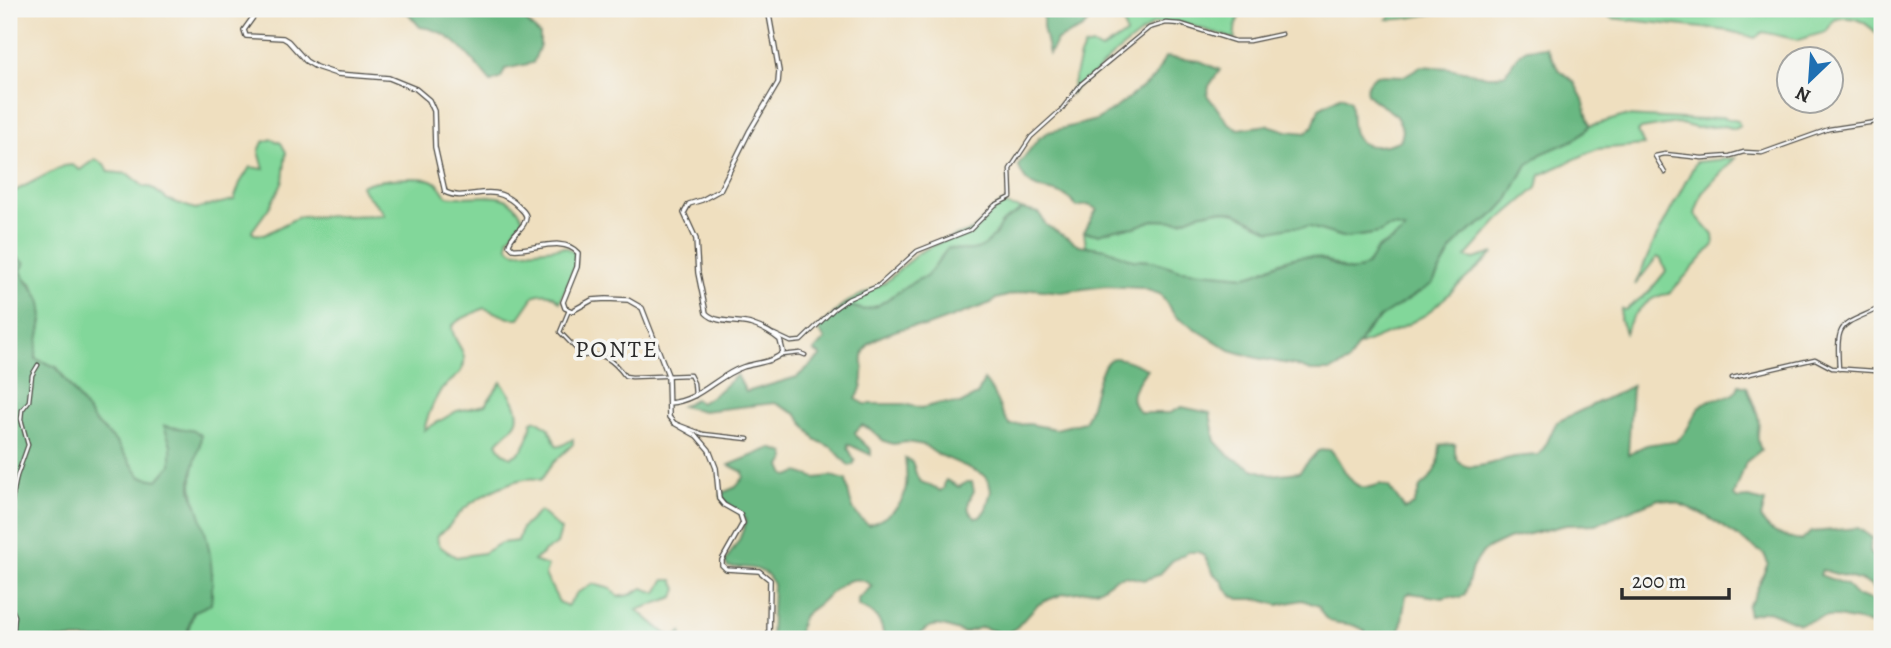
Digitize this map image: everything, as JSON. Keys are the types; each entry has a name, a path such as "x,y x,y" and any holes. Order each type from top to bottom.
{"street":[{"path":"39,9 46,9"},
{"path":"260,9 247,23 244,30 246,36 283,38 316,67 337,74 389,78 416,89 429,100 434,111 435,147 445,192 450,195 495,193 512,199 526,217 510,240 509,245 513,248 559,244 570,246 578,253 579,263 563,302 569,310"},
{"path":"768,9 779,71 776,86 752,126 720,190 689,204 684,213 696,239 702,297 707,315 716,320 747,323 773,335 783,345 782,355"},
{"path":"773,335 791,342 801,341 834,309 848,299 878,286 917,251 976,226 995,205 1011,197 1010,169 1031,137 1061,110 1081,84 1149,28 1166,23 1181,24 1235,41 1282,34"},
{"path":"1665,173 1655,156 1702,158 1744,152 1762,153 1822,131 1882,121"},
{"path":"695,396 691,375 668,375 625,376 620,367 606,357 596,354 583,356 560,332 569,310 598,299 625,299 637,304 646,314 668,375 669,418 698,436 709,450 716,468 719,499 743,518 735,540 721,561 722,566 762,572 770,580 769,639"},
{"path":"1839,369 1837,338 1840,330 1849,322 1882,307"},
{"path":"669,402 687,401 741,368 782,355 805,355"},
{"path":"1732,378 1808,359 1820,360 1839,369 1875,371 1882,374"},
{"path":"9,516 17,476 28,444 21,419 22,410 29,401 32,375 38,365"},
{"path":"674,423 703,434 748,439"},
{"path":"9,562 9,569"},
{"path":"9,602 15,616 13,639"}],"green space":[{"path":"384,9 528,9 524,12 526,21 540,35 540,45 533,63 505,69 501,78 491,82 452,40 432,29 420,27 408,13"},
{"path":"1043,9 1099,9 1083,28 1057,40 1049,54 1043,27"},
{"path":"1112,9 1248,9 1237,21 1235,39 1183,23 1153,24 1078,85 1070,95 1084,47 1092,45 1101,50 1126,34 1124,24 1111,14"},
{"path":"1398,9 1460,9 1404,19 1387,19"},
{"path":"1602,9 1882,9 1879,16 1882,39 1861,21 1849,18 1834,20 1826,32 1798,40 1763,32 1755,38 1730,31 1611,18"},
{"path":"1546,47 1559,70 1574,82 1583,99 1590,126 1576,139 1541,154 1526,166 1508,200 1495,214 1463,236 1432,284 1382,316 1368,329 1348,362 1331,371 1311,371 1230,350 1176,317 1160,294 1141,288 1106,286 1061,292 1033,289 996,299 925,327 904,328 877,338 864,352 863,377 856,399 865,404 903,404 922,408 941,403 960,404 977,395 984,380 1010,425 1029,424 1056,429 1084,422 1104,367 1114,358 1122,359 1147,369 1132,396 1141,413 1170,413 1182,407 1210,413 1215,441 1228,455 1253,469 1271,475 1299,472 1318,451 1330,449 1355,484 1361,487 1380,484 1389,487 1405,509 1414,505 1420,487 1428,481 1438,465 1440,445 1455,444 1460,463 1475,467 1513,457 1538,455 1557,422 1632,386 1628,455 1647,445 1676,441 1702,405 1730,396 1739,385 1747,387 1757,412 1761,450 1746,462 1734,496 1738,499 1765,502 1761,518 1764,524 1778,534 1801,541 1811,532 1858,528 1872,538 1869,552 1872,556 1882,557 1882,590 1876,590 1865,582 1822,570 1820,575 1847,585 1856,596 1882,602 1882,626 1838,617 1823,617 1799,624 1768,611 1749,615 1747,606 1753,599 1768,563 1764,554 1700,513 1659,499 1596,524 1566,525 1508,539 1491,547 1483,552 1472,568 1465,594 1460,598 1410,593 1406,595 1399,639 1365,639 1365,631 1351,625 1332,622 1322,614 1319,606 1302,600 1278,605 1258,599 1239,599 1225,588 1205,557 1198,552 1188,552 1172,561 1159,575 1144,580 1125,576 1116,578 1100,589 1063,594 1045,601 1009,632 1000,633 982,627 964,633 933,626 916,639 884,639 877,618 858,606 858,599 872,586 856,579 835,589 803,617 799,639 771,639 773,585 770,579 761,571 728,567 725,562 739,540 746,522 721,496 736,487 744,477 743,472 729,465 771,448 785,453 786,458 781,466 785,475 798,472 816,478 831,476 846,480 854,511 869,525 898,507 907,482 905,458 912,462 920,481 940,491 946,480 959,487 972,482 974,491 969,509 976,518 986,509 991,491 989,482 983,474 935,453 924,445 907,442 893,444 884,441 862,425 855,432 871,450 871,455 848,444 855,461 849,466 833,448 816,440 796,414 775,403 703,411 681,406 695,399 700,403 737,375 746,392 797,377 821,356 814,351 825,339 819,328 844,304 863,310 877,306 926,277 948,248 967,250 984,246 1001,224 1021,209 1039,213 1046,225 1079,245 1106,249 1133,260 1153,261 1180,270 1245,276 1302,256 1319,258 1353,271 1367,264 1378,249 1405,230 1387,228 1379,233 1346,238 1310,227 1271,231 1237,213 1218,210 1181,221 1153,220 1135,227 1098,234 1084,232 1097,209 1088,205 1077,207 1059,193 1033,186 1018,165 1039,138 1049,132 1096,120 1117,107 1155,77 1165,57 1200,61 1220,70 1209,86 1207,95 1230,125 1239,129 1268,125 1306,133 1313,126 1319,108 1342,96 1350,101 1352,126 1356,137 1366,145 1380,146 1401,140 1403,131 1395,115 1367,94 1366,89 1376,75 1404,76 1421,66 1497,76 1506,73 1519,54 1527,49"},
{"path":"1625,116 1702,120 1721,117 1738,121 1740,126 1734,129 1725,126 1696,128 1677,123 1641,129 1638,132 1644,145 1597,149 1540,175 1537,188 1497,222 1466,257 1474,259 1494,253 1427,314 1358,346 1368,329 1382,316 1432,284 1463,236 1495,214 1508,200 1526,166 1541,154 1576,139 1590,126"},
{"path":"272,139 281,143 286,152 283,181 270,206 252,231 254,234 264,235 298,217 384,215 361,186 412,178 437,183 447,196 491,196 510,201 523,219 508,239 508,247 515,252 566,247 575,253 576,264 560,302 549,294 535,295 519,318 509,318 484,308 452,326 463,353 463,368 439,393 424,430 457,411 485,405 501,382 513,400 518,415 514,426 497,443 503,453 511,457 520,452 528,438 532,422 536,420 549,428 556,445 561,446 573,439 573,444 552,464 541,480 512,482 472,503 438,535 438,543 456,557 483,553 501,543 518,541 522,528 540,511 561,530 557,544 534,561 548,566 545,575 559,602 567,606 577,593 593,584 611,589 618,596 622,596 643,588 657,593 664,580 673,580 677,589 674,597 637,610 666,634 676,637 681,632 682,636 677,639 190,639 188,630 210,568 208,545 193,491 194,463 200,446 165,426 171,445 171,465 158,480 141,477 114,440 95,422 57,367 36,359 43,315 33,285 22,275 21,270 25,263 9,251 9,194 63,166 72,165 80,170 95,159 104,164 109,172 128,174 168,200 195,209 234,200 250,167 264,169 259,151 263,142"},
{"path":"1735,158 1702,193 1695,214 1713,235 1714,245 1669,294 1655,298 1642,307 1625,333 1620,319 1621,309 1625,310 1649,292 1666,271 1661,259 1657,257 1635,285 1696,162"},
{"path":"1000,204 1021,209 1001,224 984,246 967,250 948,248 926,277 877,306 864,310 844,304 886,282 918,253 944,240 974,230"},
{"path":"1218,210 1237,213 1271,230 1310,227 1346,238 1379,233 1387,228 1406,230 1378,248 1369,263 1354,271 1324,259 1314,258 1284,261 1245,276 1180,270 1086,246 1084,232 1098,234 1135,227 1153,220 1181,221"},
{"path":"9,251 25,263 21,270 41,303 42,317 36,359 56,367 95,422 114,440 141,477 158,480 171,465 171,445 164,426 192,430 201,435 191,488 208,543 212,592 211,604 193,612 188,630 190,639 9,639"}],"district":[{"name":"PONTE","path":"617,349"}]}
